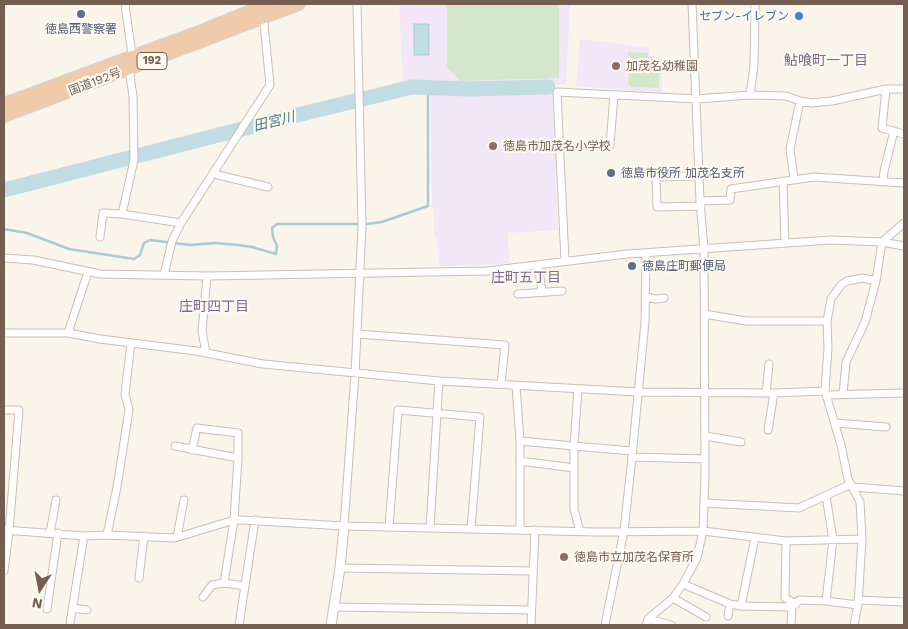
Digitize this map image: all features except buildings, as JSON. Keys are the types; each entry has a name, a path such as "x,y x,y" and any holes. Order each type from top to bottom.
{"highway":[{"name":"国道192号","path":"4,104 132,55 204,30 265,4"},
{"name":"国道192号","path":"4,116 299,4"}],"street":[{"path":"125,4 132,55"},
{"path":"164,275 171,242 181,223 270,85 263,18 265,4"},
{"path":"331,625 340,568 344,526 360,274 362,224 357,4"},
{"path":"647,622 673,598 683,584 697,558 703,532 705,459 704,249 700,204 692,4"},
{"path":"750,95 754,66 755,4"},
{"path":"122,214 134,158 133,96 129,69"},
{"path":"565,262 557,92 697,100 750,95 786,96 811,103 832,101 886,89 904,89"},
{"path":"886,89 882,128 904,134"},
{"path":"610,145 614,95"},
{"path":"794,179 790,149 800,101"},
{"path":"883,182 894,131"},
{"path":"214,171 218,175 268,187"},
{"path":"700,176 656,177 657,207 730,200 731,189 814,177 904,183"},
{"path":"783,181 784,243"},
{"path":"100,236 103,213 181,223"},
{"path":"843,394 846,362 865,322 876,281 882,242 904,223"},
{"path":"4,258 33,260 100,274 207,276 360,274 487,271 646,253 832,240 882,242 904,246"},
{"path":"605,625 624,531 645,322 646,253"},
{"path":"538,265 542,291"},
{"path":"68,334 88,272"},
{"path":"206,353 202,331 207,276"},
{"path":"854,625 858,603 862,539 860,502 848,479 826,393 827,321 830,298 841,285 847,281 863,278 876,281"},
{"path":"518,294 562,290"},
{"path":"645,297 664,298"},
{"path":"704,314 746,322 827,321"},
{"path":"4,333 68,334 206,353 263,364 439,381 638,392 904,394"},
{"path":"357,334 505,346 501,384"},
{"path":"107,534 117,487 129,410 126,394 131,343"},
{"path":"768,430 770,364"},
{"path":"430,528 439,381"},
{"path":"516,386 520,441 520,530"},
{"path":"578,389 574,446 574,510 580,532"},
{"path":"4,410 19,410 6,530 4,571"},
{"path":"389,527 398,410 480,417 472,529"},
{"path":"835,423 886,427"},
{"path":"192,450 197,428 238,433 234,520 224,583"},
{"path":"705,436 741,442"},
{"path":"520,441 632,454 705,459"},
{"path":"175,446 238,458"},
{"path":"520,461 574,468"},
{"path":"704,502 799,508 852,486 904,491"},
{"path":"826,496 833,540 826,600"},
{"path":"50,533 56,500"},
{"path":"177,537 184,500"},
{"path":"6,530 84,536 107,534 177,537 234,520 255,520 344,526 580,532 703,532 786,541 862,539"},
{"path":"239,625 255,520"},
{"path":"531,625 535,530"},
{"path":"47,609 58,533"},
{"path":"70,623 84,536"},
{"path":"139,578 144,536"},
{"path":"741,606 755,538"},
{"path":"786,541 785,598 794,606"},
{"path":"340,568 533,572"},
{"path":"203,597 212,585 224,583 245,586"},
{"path":"683,584 730,604 741,606 794,606"},
{"path":"673,598 706,617"},
{"path":"791,625 794,606 799,600 858,603 904,602"},
{"path":"728,616 730,604"},
{"path":"334,607 531,610"},
{"path":"72,608 87,610"},
{"path":"647,622 671,625"}],"shaded area":[{"name":"徳島市加茂名小学校","path":"399,4 570,4 566,84 552,85 558,230 508,233 509,263 439,266 437,239 434,234 434,209 432,207 430,84 403,83"},
{"path":"580,39 650,48 649,56 662,58 662,93 576,86"}],"green space":[{"path":"447,4 559,4 559,78 460,81 447,67"},
{"path":"628,52 648,53 648,57 660,59 659,88 632,87 628,84 629,72 626,72"}],"water":[{"path":"414,24 429,24 429,55 414,55"}],"waterway":[{"name":"田宮川","path":"4,190 412,87 469,89 548,87"},
{"path":"4,229 27,233 69,249 134,259 140,255 144,243 150,240 190,245 215,243 238,245 276,254 277,246 272,228 277,224 367,224 382,222 428,206 428,87"}],"place":[{"name":"徳島西警察署","path":"81,14"},
{"name":"セブン-イレブン","path":"799,16"},
{"name":"加茂名幼稚園","path":"616,66"},
{"name":"徳島市加茂名小学校","path":"493,146"},
{"name":"徳島市役所 加茂名支所","path":"611,173"},
{"name":"徳島庄町郵便局","path":"632,266"},
{"name":"徳島市立加茂名保育所","path":"564,557"}],"district":[{"name":"鮎喰町一丁目","path":"826,61"},
{"name":"庄町五丁目","path":"526,278"},
{"name":"庄町四丁目","path":"214,307"}]}
